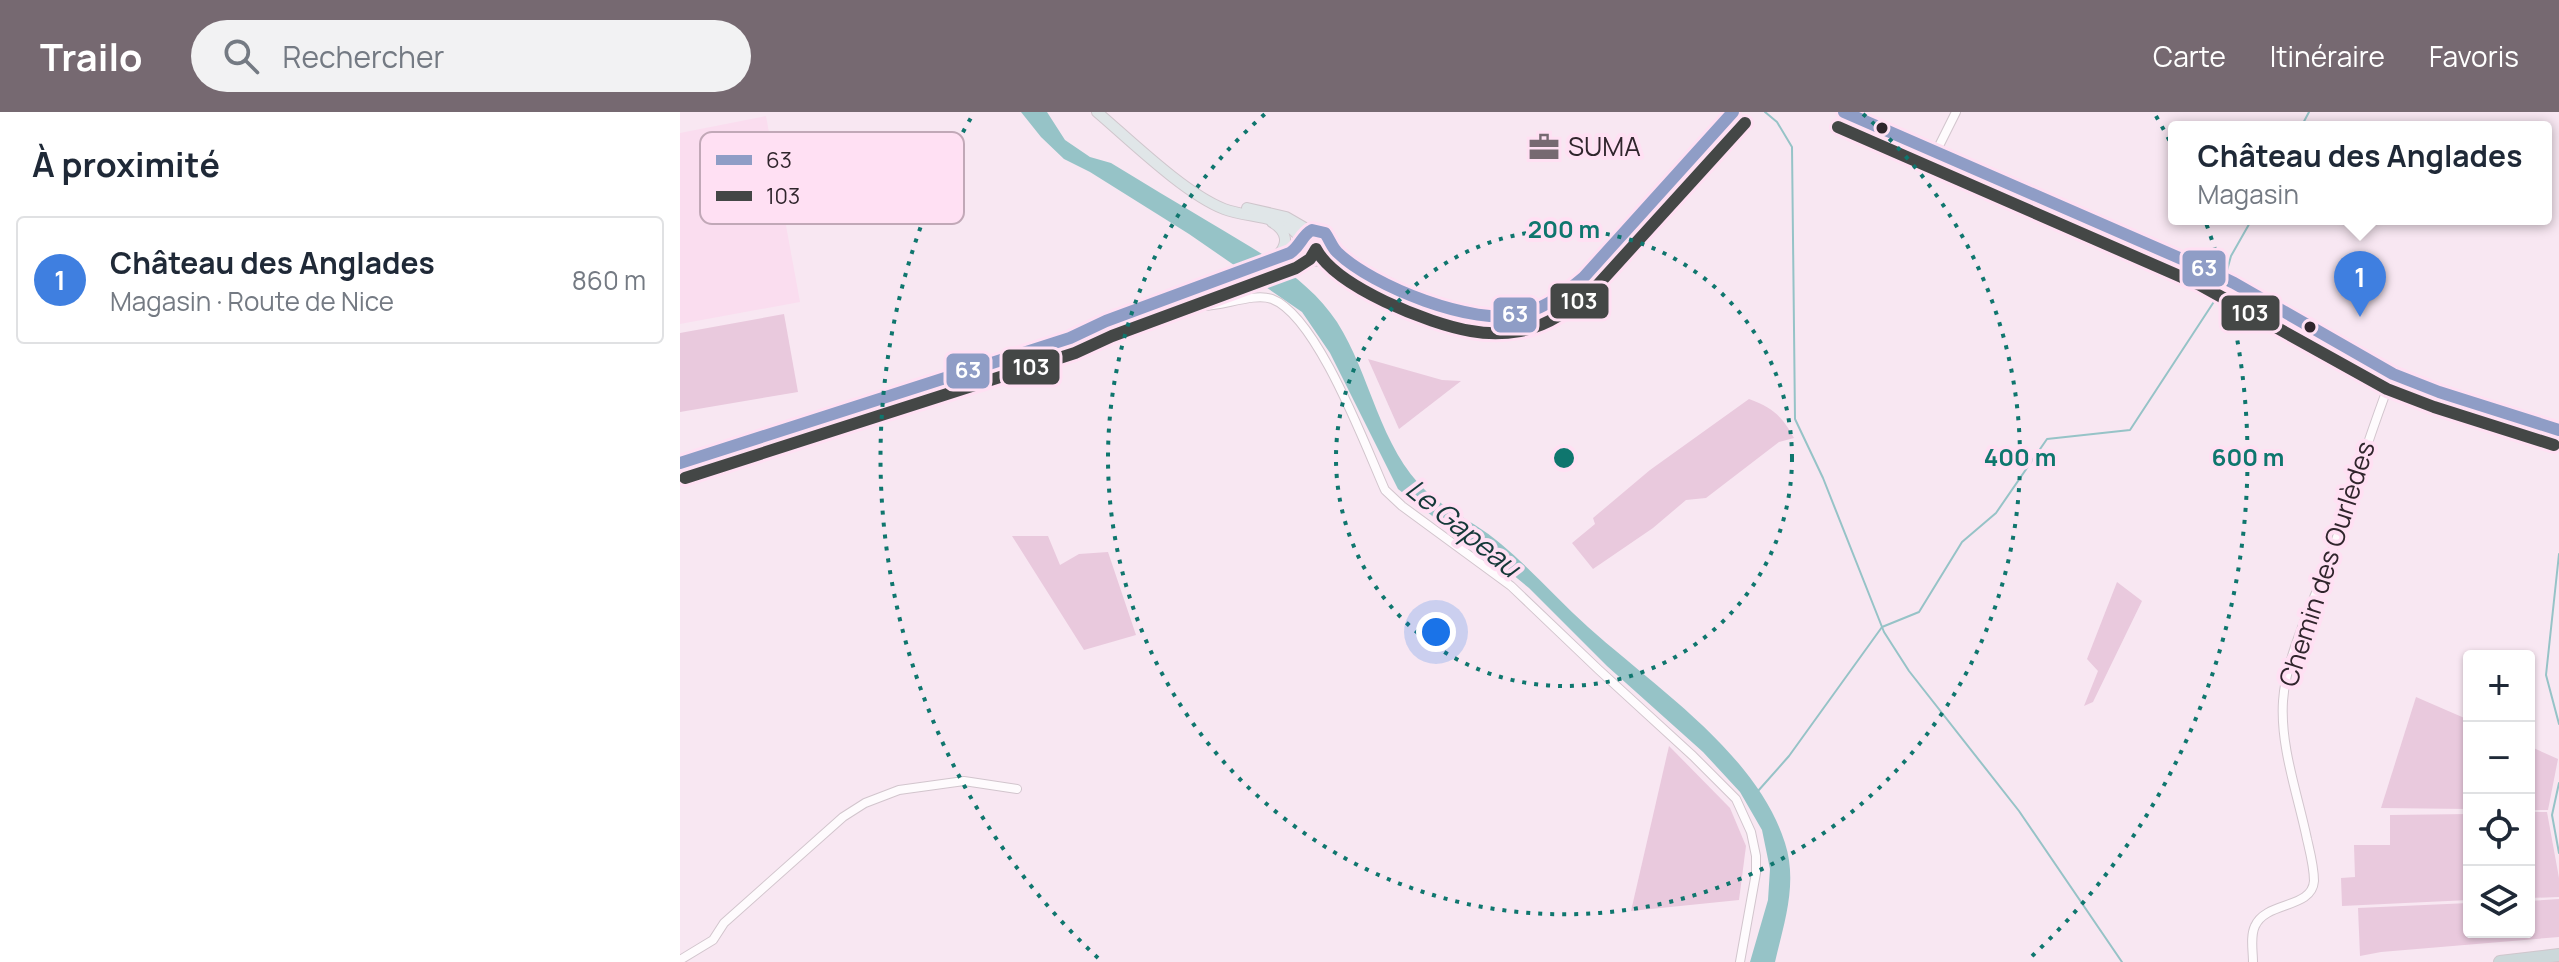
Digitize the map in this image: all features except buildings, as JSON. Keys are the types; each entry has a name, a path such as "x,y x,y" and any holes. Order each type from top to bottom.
{"highway":[{"path":"2500,962 2559,955"}],"main road":[{"path":"1097,112 1158,164 1223,209 1292,226 1301,243 1302,254 1309,260"},
{"path":"1070,338 1106,321 1280,261 1323,260 1355,267 1416,297 1470,317 1499,318 1529,313 1558,298 1584,277 1733,112"},
{"path":"1844,112 2234,283 2393,374 2559,430"},
{"path":"1202,196 1286,217 1311,231 1324,232 1332,246 1355,267"},
{"path":"1267,220 1282,230 1286,239 1280,261"},
{"path":"1280,261 1311,231"},
{"path":"1323,260 1332,246"},
{"path":"680,463 1070,338 1233,278"}],"street":[{"path":"1936,152 1956,112"},
{"path":"1191,295 1198,306 1260,298 1272,299 1288,310 1325,359 1385,490 1402,506 1511,586 1736,799 1751,832 1756,856 1756,873 1740,962"},
{"name":"Chemin des Ourlèdes","path":"2253,962 2253,933 2260,918 2267,912 2304,898 2314,882 2311,854 2287,746 2283,703 2288,670 2332,551 2372,426 2393,374"},
{"path":"680,960 713,940 724,923 843,817 865,803 899,790 964,781 1017,789"}],"shaded area":[{"path":"766,116 769,132 700,132 700,224 786,224 800,302 680,324 680,133"},
{"path":"784,314 798,392 680,412 680,333"},
{"path":"1368,359 1442,380 1461,381 1399,429"},
{"path":"1749,399 1776,414 1794,438 1779,442 1706,498 1686,500 1653,528 1593,569 1572,543 1595,524 1593,518 1650,470"},
{"path":"1012,536 1048,536 1060,565 1079,554 1108,552 1136,635 1084,650"},
{"path":"2117,582 2142,601 2093,702 2084,706 2098,671 2087,659"},
{"path":"2416,697 2463,717 2463,809 2381,808"},
{"path":"1669,746 1730,808 1746,846 1739,900 1631,911"},
{"path":"2535,749 2558,759 2548,810 2535,810"},
{"path":"2535,812 2547,812 2559,878 2559,897 2535,898"},
{"path":"2463,814 2463,900 2342,906 2341,878 2355,877 2354,845 2390,845 2390,815"},
{"path":"2559,899 2559,937 2360,956 2358,908 2463,903 2463,938 2535,938 2535,901"}],"water":[{"name":"Le Gapeau","path":"1021,112 1047,112 1065,140 1090,157 1111,163 1244,243 1279,265 1311,291 1337,322 1397,454 1427,492 1501,544 1588,627 1702,724 1728,752 1752,780 1771,811 1789,858 1790,888 1786,918 1775,962 1750,962 1768,900 1770,869 1762,830 1740,792 1703,752 1607,666 1529,588 1398,489 1330,353 1302,312 1189,234 1064,159"}],"waterway":[{"path":"1765,112 1777,122 1792,147 1795,419 1823,478 1884,632 1909,671 2019,811 2122,962"},
{"path":"2304,121 2309,112"},
{"path":"2226,274 2231,256 2249,225"},
{"path":"1758,791 1789,756 1882,627 1919,612 1962,542 1996,513 2047,439 2130,430 2221,287"},
{"path":"2559,554 2546,675 2559,724"},
{"path":"2559,783 2552,815 2559,853"}],"transit line":[{"name":"63","path":"680,463 1070,338 1106,321 1290,253 1312,230 1325,233 1336,251 1354,266 1425,301 1478,315 1521,314 1555,299 1584,277 1733,112"},
{"name":"63","path":"1844,112 2207,270 2393,374 2559,430"},
{"name":"103","path":"685,478 1075,353 1112,336 1296,268 1310,259 1316,249 1343,277 1363,290 1432,321 1483,333 1531,329 1560,315 1594,289 1745,123"},
{"name":"103","path":"1838,127 2200,285 2387,389 2554,445"}],"place":[{"name":"SUMA","path":"1544,147"},
{"name":"Château des Anglades","path":"2360,317"}]}
